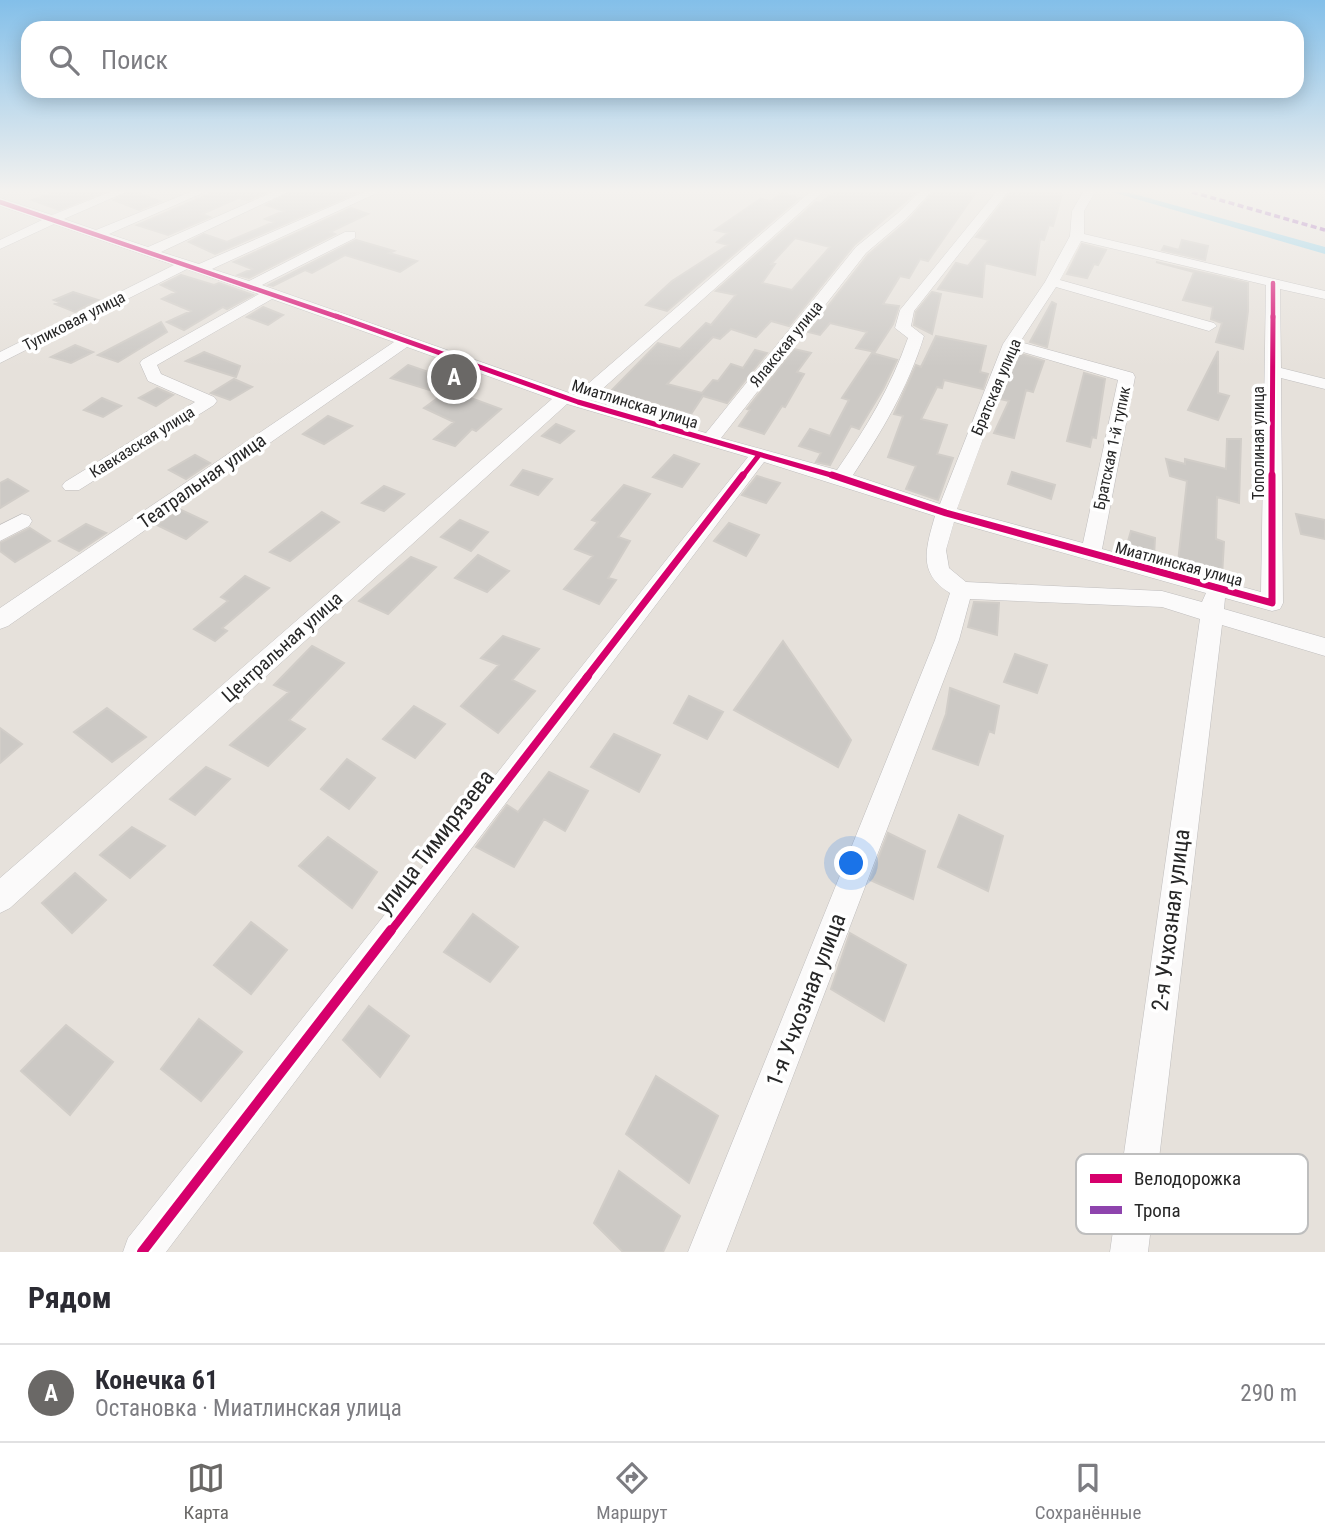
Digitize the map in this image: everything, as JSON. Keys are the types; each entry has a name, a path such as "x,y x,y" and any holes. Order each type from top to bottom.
{"street":[{"name":"Миатлинская улица","path":"145,250 571,400 1091,554 1214,600 1272,603"},
{"name":"Тупиковая улица","path":"0,358 232,250"},
{"path":"250,286 320,250"},
{"name":"Центральная улица","path":"0,898 571,400 748,250"},
{"name":"Ялакская улица","path":"710,440 861,250"},
{"path":"841,478 885,415 901,383 916,336 903,328 907,310 955,250"},
{"name":"Братская улица","path":"962,590 949,582 939,570 936,550 946,513 1011,344 1069,250"},
{"path":"1137,250 1325,295"},
{"path":"1052,282 1209,326"},
{"name":"Тополиная улица","path":"1272,603 1273,283"},
{"name":"Кавказская улица","path":"72,486 208,401 155,377 148,363 271,293"},
{"name":"Театральная улица","path":"0,620 404,342"},
{"name":"Братская 1-й тупик","path":"1011,344 1127,377 1091,554"},
{"path":"1273,371 1325,384"},
{"name":"улица Тимирязева","path":"142,1252 759,455"},
{"path":"0,534 22,521"},
{"path":"962,590 1214,600 1325,647"},
{"name":"1-я Учхозная улица","path":"707,1252 947,640 962,590"},
{"name":"2-я Учхозная улица","path":"1142,1154 1214,600"},
{"name":"2-я Учхозная улица","path":"1129,1252 1131,1234"}],"building":[{"path":"259,250 303,250 249,278 238,275 252,269 234,262"},
{"path":"336,250 392,250 389,253 417,261 400,272 345,255 312,273 305,270 273,286 269,285"},
{"path":"720,250 738,250 667,311 646,305 672,281"},
{"path":"762,250 784,250 771,264 775,264 762,283 792,290 827,250 850,250 789,326 771,321 756,337 731,329 720,339 713,337 667,384 702,393 713,380 718,381 731,364 743,368 755,350 767,353 727,403 703,396 691,414 611,391 658,343 680,349 706,323 711,325 736,295 716,291"},
{"path":"873,250 935,250 928,261 920,259 909,278 900,276 883,304 899,306 893,324 875,352 856,348 867,332 830,323 820,335 808,332"},
{"path":"981,250 1038,250 1035,275 985,263 982,297 938,289 956,263 968,266"},
{"path":"1079,250 1106,250 1087,278 1067,274"},
{"path":"1164,250 1207,250 1205,260"},
{"path":"1156,262 1248,283 1248,311 1243,349 1216,342 1222,323 1211,319 1213,307 1183,300 1194,272"},
{"path":"181,275 214,285 219,283 253,295 227,309 223,307 184,330 167,322 191,311 162,299 176,292 161,285"},
{"path":"73,292 98,300 75,312 55,304 59,302 54,300"},
{"path":"932,292 941,294 932,334 914,325 916,312"},
{"path":"1052,302 1056,304 1047,347 1030,342"},
{"path":"263,307 283,315 268,325 247,317"},
{"path":"161,322 167,332 118,362 98,355"},
{"path":"936,336 986,346 980,372 988,374 983,389 944,380 942,388 937,387 921,419 947,425 937,454 953,458 938,500 906,489 916,466 888,457 903,416 894,414 916,365 921,367"},
{"path":"75,345 93,352 71,363 51,357"},
{"path":"794,349 811,353 797,372 804,374 785,407 782,406 764,434 739,426 750,410 747,409"},
{"path":"1218,351 1218,393 1229,396 1218,420 1188,410"},
{"path":"204,352 240,366 236,377 186,361"},
{"path":"872,353 897,360 883,389 859,429 851,426 830,465 816,462 821,453 799,446 810,429 830,436 849,400 842,398"},
{"path":"1018,353 1044,361 1033,392 1026,390 1014,438 994,433 1009,401 1000,399"},
{"path":"408,365 478,389 468,397 501,409 476,431 472,429 455,446 434,439 454,422 424,408 443,394 391,378"},
{"path":"1084,373 1105,379 1096,438 1092,437 1090,447 1067,441"},
{"path":"234,379 252,387 230,400 211,393"},
{"path":"157,388 173,395 156,406 139,398"},
{"path":"102,398 121,406 103,417 84,410"},
{"path":"328,416 352,426 324,444 303,434"},
{"path":"556,424 574,431 560,443 542,436"},
{"path":"1227,439 1241,439 1239,503 1217,497 1216,539 1224,542 1222,576 1178,562 1187,481 1170,476 1166,459 1185,464 1185,459 1226,469"},
{"path":"195,455 210,463 186,479 169,470"},
{"path":"674,455 699,464 682,487 653,477"},
{"path":"523,470 552,479 538,495 511,485"},
{"path":"1012,472 1055,485 1051,499 1008,484"},
{"path":"757,476 780,483 766,503 742,495"},
{"path":"8,479 28,491 0,508 0,483"},
{"path":"624,485 650,494 618,537 630,541 608,578 616,580 599,604 564,589 593,556 575,549 598,522 592,520"},
{"path":"384,486 404,494 384,511 362,503"},
{"path":"179,509 207,522 186,539 157,525"},
{"path":"322,512 339,522 290,561 270,552"},
{"path":"1296,514 1325,520 1325,539 1301,534"},
{"path":"460,520 488,532 471,551 441,537"},
{"path":"729,523 759,535 746,556 714,541"},
{"path":"86,524 106,533 79,551 59,541"},
{"path":"30,528 50,541 15,562 0,551 0,543"},
{"path":"1131,531 1155,538 1154,557 1126,548"},
{"path":"478,555 509,571 487,592 455,578"},
{"path":"411,557 436,567 388,614 359,601"},
{"path":"245,576 269,588 222,628 227,631 215,641 194,629 228,601 221,597"},
{"path":"974,602 999,603 997,635 968,627"},
{"path":"503,636 539,649 512,680 535,691 498,733 461,706 499,665 481,658"},
{"path":"783,641 851,740 838,767 734,710"},
{"path":"312,646 344,663 289,720 305,729 268,766 230,745 289,692 274,685"},
{"path":"1015,654 1047,665 1037,693 1004,682"},
{"path":"950,688 999,706 994,733 989,731 978,765 933,749 946,714"},
{"path":"689,696 723,712 707,739 674,723"},
{"path":"414,706 445,724 415,758 383,739"},
{"path":"107,708 146,737 112,762 74,732"},
{"path":"0,728 22,744 0,763"},
{"path":"614,734 660,755 639,792 591,767"},
{"path":"347,759 375,778 349,809 321,789"},
{"path":"206,767 230,779 195,815 170,799"},
{"path":"549,772 588,791 565,831 544,819 514,867 476,847 507,805 518,812"},
{"path":"959,815 1003,836 988,891 938,867"},
{"path":"132,827 165,846 130,878 100,855"},
{"path":"888,833 925,851 913,899 870,880"},
{"path":"328,837 377,872 352,908 299,866"},
{"path":"75,873 106,900 72,933 42,903"},
{"path":"473,914 518,947 490,982 444,952"},
{"path":"251,922 287,950 251,994 214,965"},
{"path":"850,933 906,965 884,1021 831,989"},
{"path":"369,1006 409,1036 380,1077 343,1040"},
{"path":"199,1019 242,1052 201,1101 161,1069"},
{"path":"66,1025 113,1062 70,1115 21,1071"},
{"path":"656,1076 718,1116 689,1183 626,1134"},
{"path":"619,1171 680,1216 663,1252 623,1252 594,1223"}],"cycle path":[{"path":"144,250 578,402 841,478 946,513 1272,603 1273,283"},
{"path":"142,1252 759,455"}],"place":[{"name":"Конечка 61","path":"454,377"}]}
